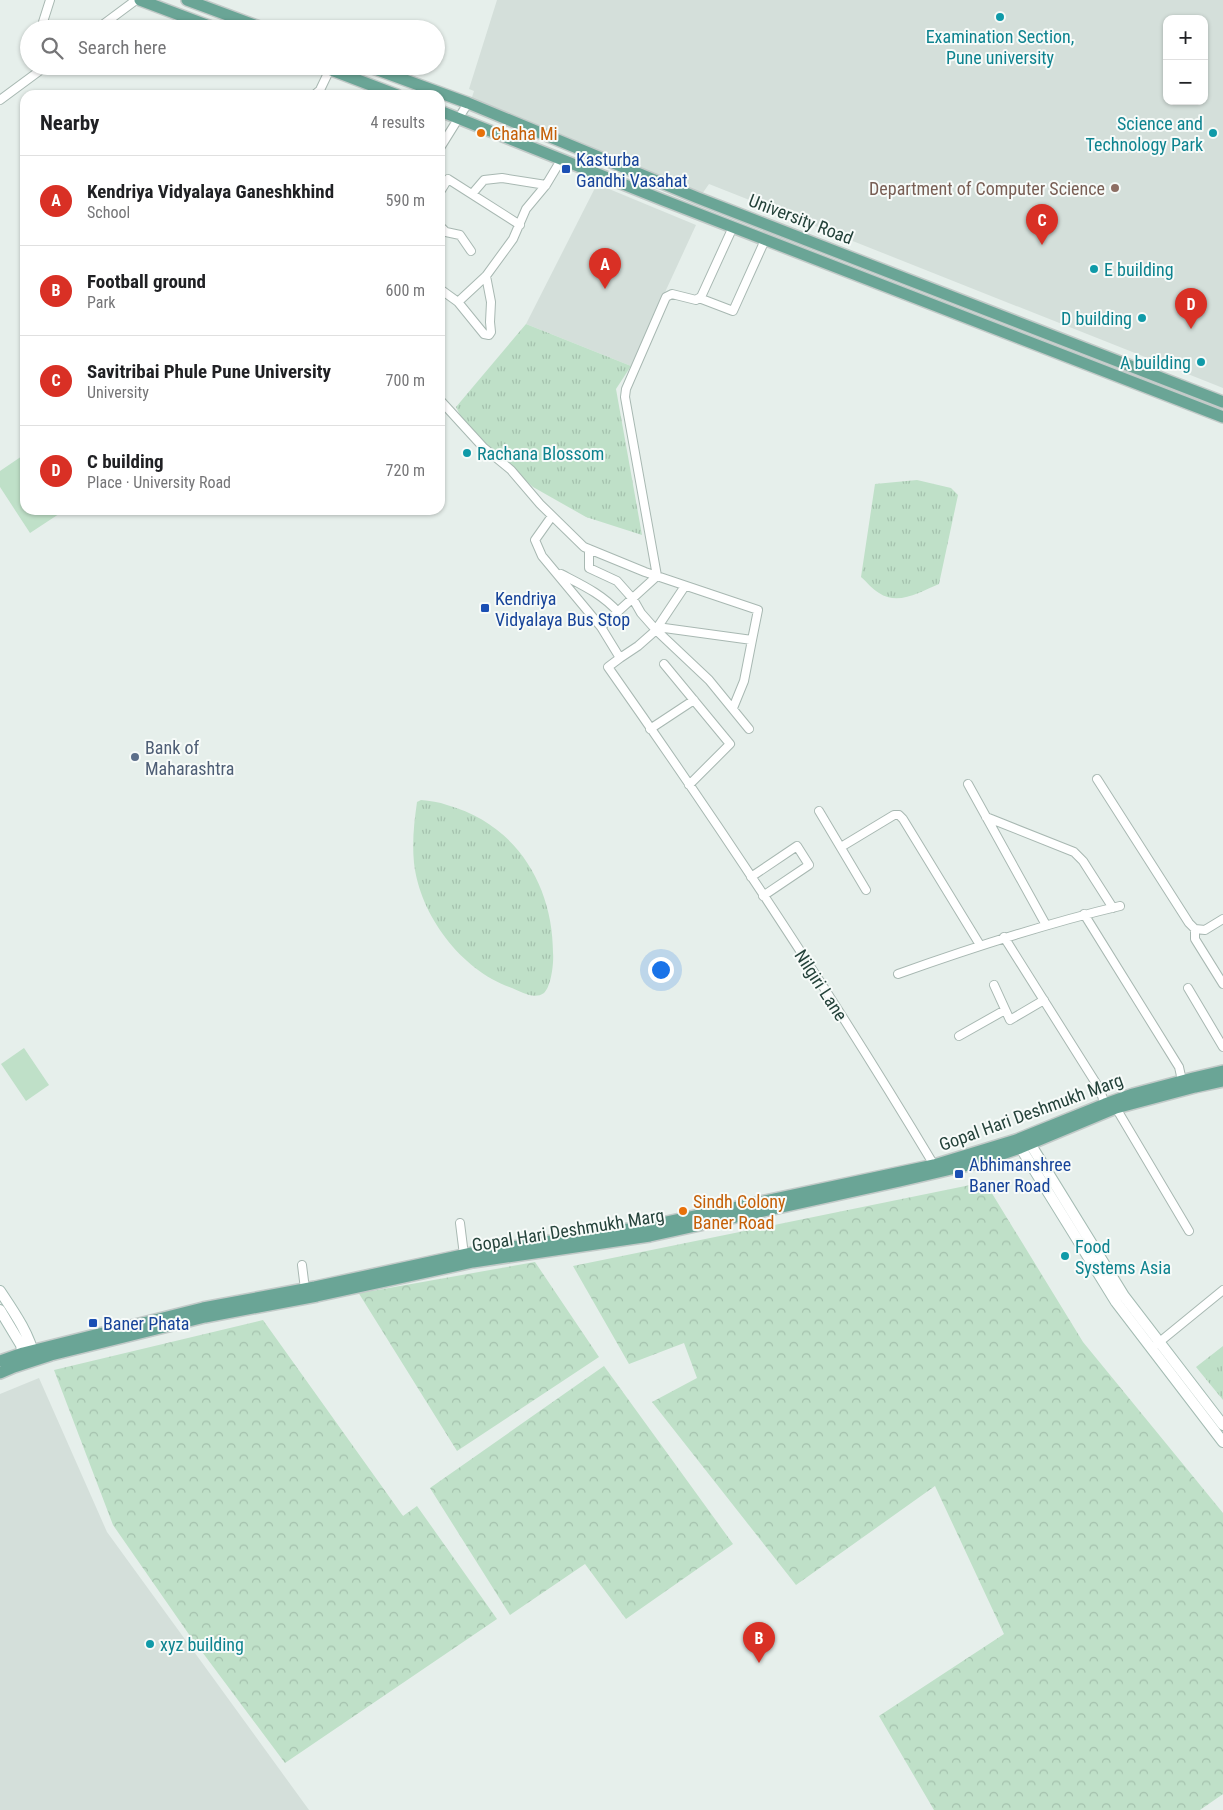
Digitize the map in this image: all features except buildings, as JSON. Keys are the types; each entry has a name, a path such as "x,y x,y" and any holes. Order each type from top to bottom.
{"main road":[{"path":"140,0 193,20"},
{"path":"187,0 241,20"},
{"path":"344,75 384,90"},
{"name":"University Road","path":"392,75 433,90"},
{"name":"University Road","path":"445,95 698,198 1223,402"},
{"name":"University Road","path":"445,113 765,240 1223,417"},
{"name":"Gopal Hari Deshmukh Marg","path":"0,1373 29,1356 203,1308 305,1289 464,1255 668,1227 900,1182 973,1164 1110,1106 1223,1072"},
{"name":"Gopal Hari Deshmukh Marg","path":"1183,1085 1223,1081"},
{"name":"Gopal Hari Deshmukh Marg","path":"0,1362 205,1317 317,1296 473,1262 650,1236 668,1227 934,1165 1023,1142"}],"street":[{"path":"44,20 50,0"},
{"path":"109,20 136,0"},
{"path":"0,100 34,75"},
{"path":"320,90 323,75"},
{"path":"445,140 468,103"},
{"path":"458,302 486,276 513,239 526,209 546,186 561,160"},
{"path":"472,194 484,180 502,178 546,186"},
{"path":"445,184 448,179 520,225"},
{"path":"699,298 733,227"},
{"path":"445,231 460,235 471,250"},
{"path":"656,576 625,393 666,297 672,294 694,300 699,298 733,311 765,240"},
{"path":"445,293 458,302 484,334 489,335 491,332 491,302 486,276"},
{"path":"445,405 483,447 510,470 540,504 584,546 656,576 758,610 744,681 733,708"},
{"path":"552,516 535,540 542,556 601,627 620,658 638,646 657,628 685,586"},
{"path":"589,549 589,568 617,581 633,599 642,613 709,680 749,729"},
{"path":"557,572 588,587 608,600 618,612"},
{"path":"601,627 656,576"},
{"path":"657,628 752,640"},
{"name":"Nilgiri Lane","path":"620,658 608,667 706,808 894,1098 934,1165"},
{"path":"664,664 730,744 689,785"},
{"path":"650,729 694,700"},
{"path":"1098,779 1170,895 1195,929 1195,939 1223,984"},
{"path":"968,784 1046,925"},
{"path":"819,811 866,890"},
{"path":"841,848 894,815 904,818 980,945"},
{"path":"898,974 1004,937 1084,914 1117,907 1083,861 1074,852 986,817"},
{"path":"751,877 797,846 809,865 763,896"},
{"path":"1084,914 1179,1067 1183,1085"},
{"path":"1195,929 1205,930 1223,919"},
{"path":"1004,937 1189,1231"},
{"path":"994,985 1010,1020 1044,1000"},
{"path":"1188,988 1223,1047"},
{"path":"959,1036 1005,1010"},
{"path":"1023,1142 1156,1346 1223,1442"},
{"path":"460,1223 464,1255"},
{"path":"302,1265 305,1289"},
{"path":"1156,1346 1223,1290"},
{"path":"0,1291 30,1342 29,1356"},
{"path":"0,1310 29,1356"},
{"path":"1156,1346 1223,1425"}],"shaded area":[{"path":"497,0 1223,0 1223,388 709,184 702,194 471,100 474,91 469,89"},
{"path":"597,184 696,225 631,366 526,324"},
{"path":"39,1378 107,1532 309,1810 0,1810 0,1394"}],"green space":[{"path":"526,324 631,366 616,389 642,535 586,517 533,487 467,429 456,407"},
{"path":"20,457 20,515 57,515 30,533 0,487 0,471"},
{"path":"917,480 951,488 958,495 939,584 917,594 901,598 886,597 874,590 861,577 875,484"},
{"path":"421,800 441,803 471,814 493,827 511,842 526,861 538,881 546,904 551,928 552,968 550,980 544,993 532,996 494,980 476,969 446,939 434,921 418,883 414,863 415,817 417,802"},
{"path":"24,1048 49,1085 26,1101 1,1064"},
{"path":"985,1182 1083,1342 1223,1513 1223,1794 1200,1810 934,1810 879,1716 1004,1634 935,1486 796,1585 652,1402 697,1378 684,1343 629,1364 573,1266"},
{"path":"535,1262 599,1357 457,1451 358,1292"},
{"path":"263,1320 403,1516 417,1506 497,1619 285,1763 188,1633 113,1525 54,1370"},
{"path":"1223,1346 1223,1400 1196,1367"},
{"path":"604,1366 733,1544 626,1619 585,1564 510,1615 430,1488"}],"place":[{"name":"Examination Section, Pune university","path":"1000,17"},
{"name":"Chaha Mi","path":"481,133"},
{"name":"Science and Technology Park","path":"1213,133"},
{"name":"Kasturba Gandhi Vasahat","path":"566,169"},
{"name":"Department of Computer Science","path":"1115,188"},
{"name":"Savitribai Phule Pune University","path":"1042,245"},
{"name":"E building","path":"1094,269"},
{"name":"Kendriya Vidyalaya Ganeshkhind","path":"605,289"},
{"name":"D building","path":"1142,318"},
{"name":"C building","path":"1191,329"},
{"name":"A building","path":"1201,362"},
{"name":"Rachana Blossom","path":"467,453"},
{"name":"Kendriya Vidyalaya Bus Stop","path":"485,608"},
{"name":"Bank of Maharashtra","path":"135,757"},
{"name":"Abhimanshree Baner Road","path":"959,1174"},
{"name":"Sindh Colony Baner Road","path":"683,1211"},
{"name":"Food Systems Asia","path":"1065,1256"},
{"name":"Baner Phata","path":"93,1323"},
{"name":"xyz building","path":"150,1644"},
{"name":"Football ground","path":"759,1663"}]}
